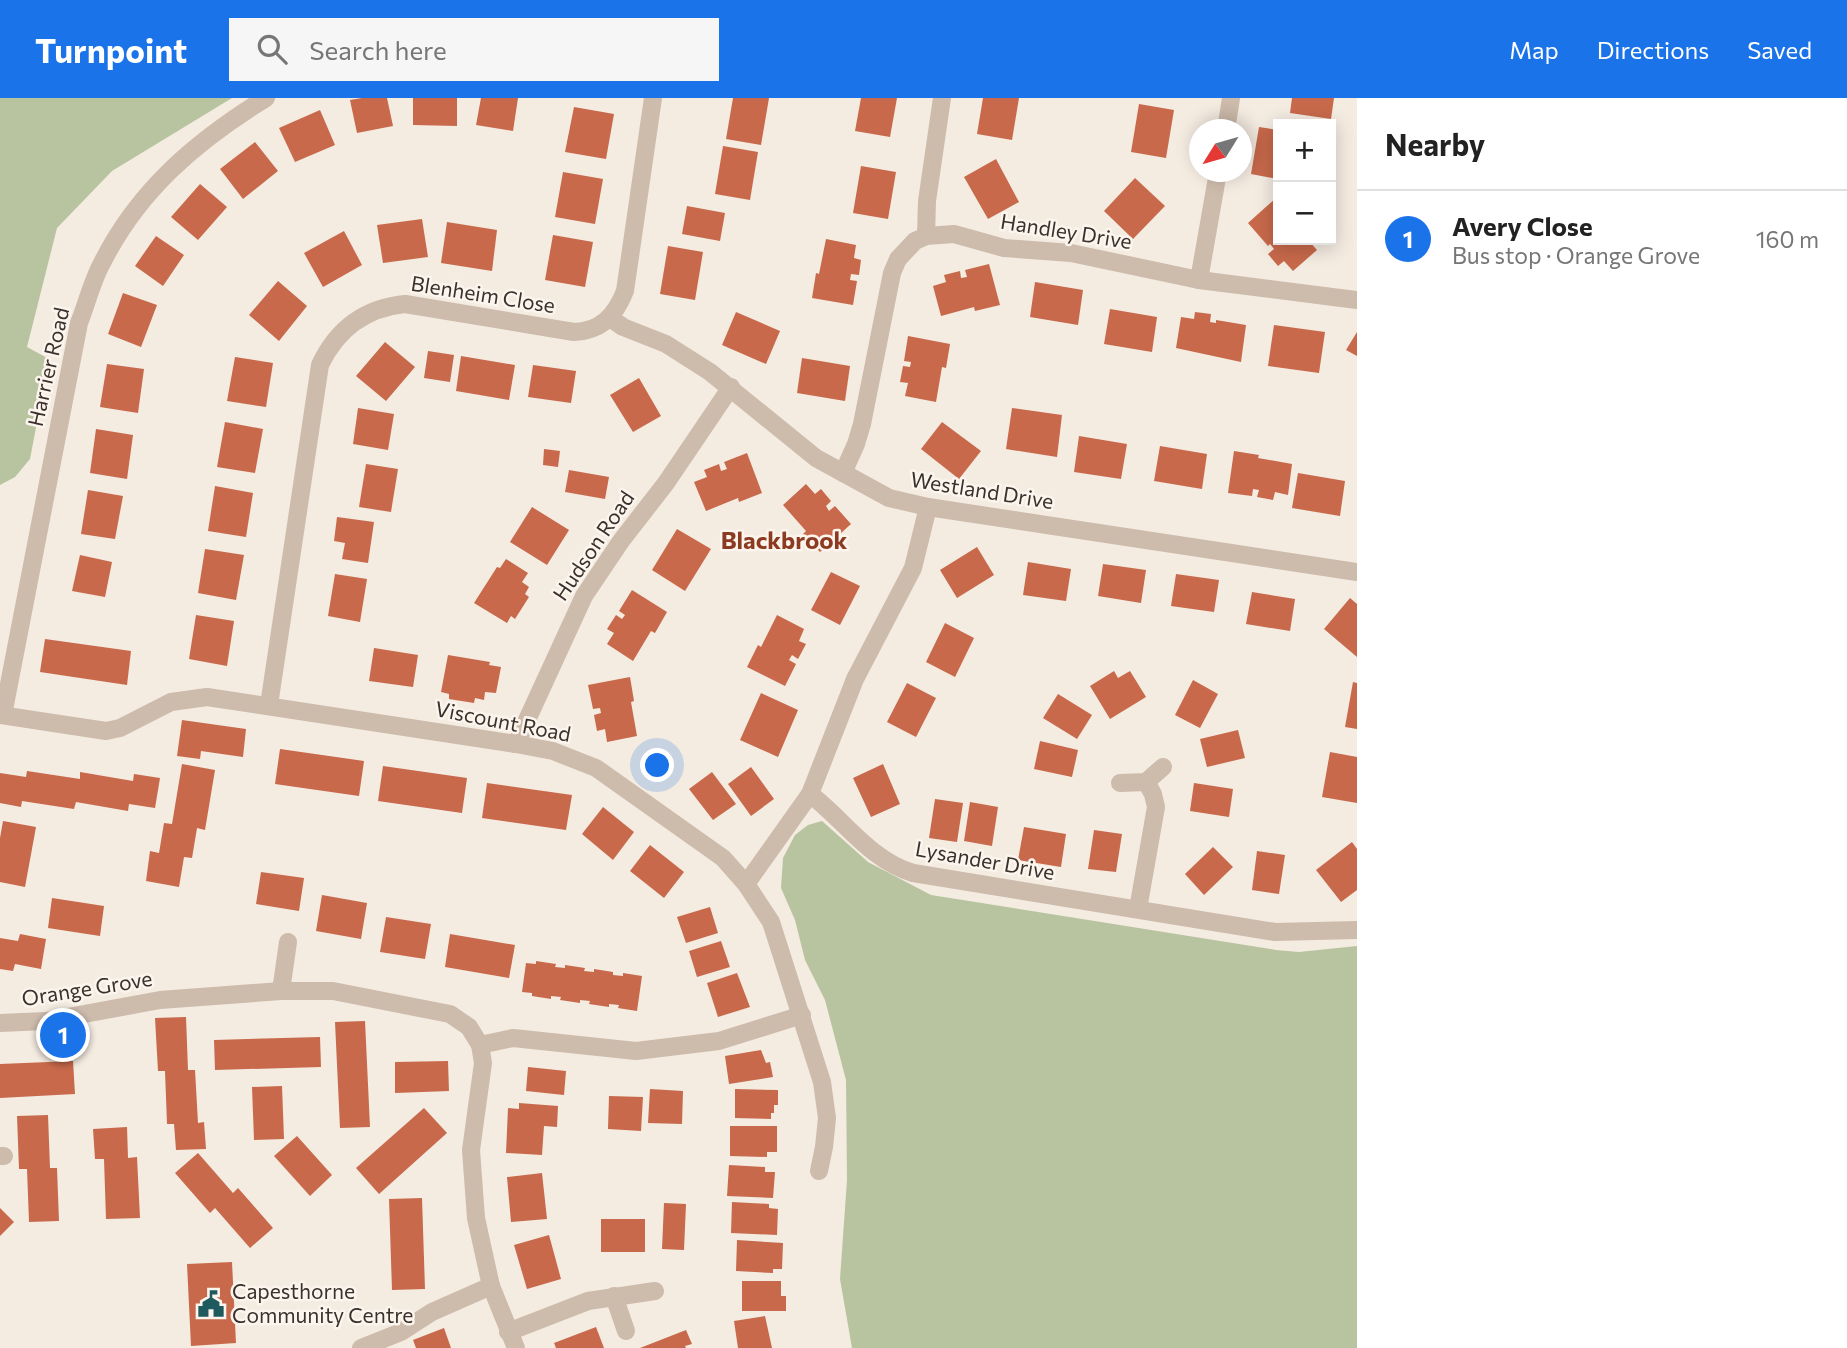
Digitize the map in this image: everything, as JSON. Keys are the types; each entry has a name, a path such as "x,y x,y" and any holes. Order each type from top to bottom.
{"street":[{"name":"Harrier Road","path":"1,715 79,323 102,263 131,216 169,169 229,121 266,98"},
{"path":"610,318 625,291 653,98"},
{"path":"843,473 862,424 892,273 906,248 926,236 927,201 942,98"},
{"path":"1228,119 1231,98"},
{"path":"1199,280 1216,182"},
{"name":"Handley Drive","path":"926,236 954,234 1004,248 1071,253 1199,280 1357,300"},
{"name":"Blenheim Close","path":"269,705 320,365 338,336 348,325 375,310 405,304 574,332 588,331 610,318"},
{"name":"Westland Drive","path":"610,318 622,327 666,344 687,356 731,387 816,458 889,498 928,507 1357,572"},
{"name":"Hudson Road","path":"516,744 583,596 666,483 731,387"},
{"path":"746,884 810,794 855,679 913,568 928,507"},
{"name":"Viscount Road","path":"1,715 106,731 120,728 171,702 208,697 516,744 553,751 596,768 723,858 746,884 771,922 822,1082 827,1118 819,1171"},
{"path":"1120,783 1146,782 1163,767"},
{"path":"1138,909 1156,807 1146,782"},
{"name":"Lysander Drive","path":"810,794 883,860 897,869 950,880 1275,932 1357,930"},
{"path":"281,991 288,942"},
{"name":"Orange Grove","path":"0,1023 46,1021 160,1000 223,994 333,991 450,1013 469,1027 480,1045"},
{"path":"655,1291 588,1301 512,1340 491,1286 476,1218 471,1150 482,1063 480,1045 513,1038 636,1051 719,1041 802,1016"},
{"path":"361,1348 401,1332 432,1312 491,1286"},
{"path":"614,1296 626,1331"}],"green space":[{"path":"0,98 232,98 112,171 57,228 27,347 49,359 30,459 15,477 0,485"},
{"path":"822,821 868,862 931,895 1276,950 1299,952 1357,946 1357,1348 852,1348 840,1279 847,1180 846,1080 825,1000 805,960 795,920 781,888 783,858 795,835 808,825"}],"building":[{"path":"387,98 393,126 357,133 350,100"},
{"path":"413,98 457,98 457,126 413,125"},
{"path":"481,98 518,98 513,131 476,125"},
{"path":"733,98 769,98 761,145 726,139"},
{"path":"861,98 897,98 890,137 855,131"},
{"path":"983,98 1019,98 1012,140 977,134"},
{"path":"1292,98 1334,98 1331,119 1290,113"},
{"path":"1139,104 1174,110 1166,158 1131,152"},
{"path":"574,107 614,114 606,159 565,152"},
{"path":"320,110 335,145 295,162 279,128"},
{"path":"1259,127 1273,129 1273,178 1252,174"},
{"path":"255,142 278,171 243,199 220,169"},
{"path":"723,146 758,152 750,200 715,194"},
{"path":"996,159 1019,202 988,219 964,177"},
{"path":"861,166 896,172 888,219 853,213"},
{"path":"563,172 603,179 595,224 555,217"},
{"path":"1135,178 1165,206 1133,239 1104,211"},
{"path":"200,184 227,207 198,240 171,217"},
{"path":"1273,201 1273,245 1312,245 1317,250 1293,271 1284,261 1278,266 1268,254 1274,249 1270,244 1268,246 1248,223"},
{"path":"687,206 725,213 720,241 682,234"},
{"path":"422,219 428,257 383,263 377,225"},
{"path":"447,222 497,230 492,271 441,263"},
{"path":"344,231 362,265 323,287 304,253"},
{"path":"553,235 593,242 585,287 545,280"},
{"path":"156,236 184,255 163,286 135,266"},
{"path":"826,239 856,245 854,258 861,260 859,275 851,274 850,280 857,281 853,305 812,298"},
{"path":"668,246 703,252 695,300 660,294"},
{"path":"989,264 1000,305 975,311 974,307 941,316 933,286 946,282 944,275 960,271 961,278 967,277 965,270"},
{"path":"278,281 307,306 279,341 249,315"},
{"path":"1035,282 1083,290 1078,325 1030,317"},
{"path":"123,293 157,305 141,347 108,334"},
{"path":"1110,309 1157,317 1152,352 1104,344"},
{"path":"736,312 780,331 766,364 722,345"},
{"path":"1195,312 1211,314 1210,322 1216,323 1216,320 1246,325 1241,362 1176,348 1181,317 1194,319"},
{"path":"1274,325 1325,332 1319,373 1268,366"},
{"path":"1357,332 1357,356 1346,350"},
{"path":"908,336 950,344 946,368 942,367 936,402 905,396 908,383 900,382 903,366 910,367 911,362 904,361"},
{"path":"385,342 415,367 386,401 356,376"},
{"path":"428,351 454,355 450,382 424,378"},
{"path":"461,356 515,365 509,400 456,391"},
{"path":"235,357 273,363 266,407 227,401"},
{"path":"802,358 850,366 845,401 797,393"},
{"path":"107,364 144,369 138,413 100,407"},
{"path":"533,365 576,371 571,403 528,397"},
{"path":"639,378 661,416 633,432 610,395"},
{"path":"358,408 394,414 388,450 353,444"},
{"path":"1012,408 1062,415 1057,457 1006,449"},
{"path":"225,422 263,429 255,473 217,467"},
{"path":"942,422 981,451 959,479 921,449"},
{"path":"96,429 133,435 127,479 90,473"},
{"path":"1079,436 1127,444 1121,479 1074,472"},
{"path":"1160,446 1207,454 1202,489 1154,481"},
{"path":"544,449 560,451 558,467 543,465"},
{"path":"1234,451 1292,464 1288,495 1275,492 1273,500 1257,497 1259,490 1253,489 1252,496 1228,493"},
{"path":"747,453 762,493 739,502 738,498 706,511 694,482 707,477 704,470 719,464 721,471 727,469 724,462"},
{"path":"366,464 398,469 391,512 359,507"},
{"path":"569,470 609,477 605,499 565,492"},
{"path":"1298,473 1345,481 1340,516 1292,508"},
{"path":"806,484 815,494 821,489 831,501 826,506 829,511 835,506 851,524 820,552 803,534 806,531 783,505"},
{"path":"215,486 253,493 246,537 208,531"},
{"path":"88,490 123,496 115,539 81,534"},
{"path":"532,507 569,530 547,565 510,542"},
{"path":"337,517 374,522 368,563 342,559 345,543 334,541"},
{"path":"677,529 711,549 685,591 652,570"},
{"path":"977,547 994,575 957,598 940,570"},
{"path":"205,549 244,555 236,600 198,593"},
{"path":"80,555 112,562 105,597 72,591"},
{"path":"506,559 528,573 522,582 529,587 525,594 529,597 515,619 511,616 507,623 474,603 497,567 500,568"},
{"path":"1028,562 1071,569 1066,601 1023,595"},
{"path":"1103,564 1146,570 1141,603 1098,596"},
{"path":"831,572 860,586 840,625 811,610"},
{"path":"335,574 367,579 360,622 328,616"},
{"path":"1176,574 1219,580 1214,612 1171,606"},
{"path":"632,590 667,612 655,633 651,631 633,661 607,644 614,633 607,629 616,615 622,619 625,615 619,611"},
{"path":"1252,592 1295,599 1290,631 1246,624"},
{"path":"1350,598 1357,604 1357,657 1324,629"},
{"path":"196,615 234,621 227,666 189,659"},
{"path":"777,615 804,629 799,641 806,644 798,659 792,655 789,660 796,664 785,686 747,667 758,645 761,647"},
{"path":"945,623 974,638 955,677 926,662"},
{"path":"45,639 131,651 127,685 40,672"},
{"path":"374,648 418,655 413,687 369,681"},
{"path":"448,655 490,662 489,665 501,667 496,693 485,692 484,700 475,698 474,703 449,699 449,694 441,692"},
{"path":"1114,671 1118,678 1130,671 1146,697 1110,719 1090,686"},
{"path":"630,677 637,736 607,742 605,729 597,731 594,715 601,713 600,708 593,709 588,685"},
{"path":"1193,680 1218,694 1200,728 1175,715"},
{"path":"1353,682 1357,683 1357,729 1345,727"},
{"path":"907,683 936,698 916,737 887,722"},
{"path":"761,693 798,710 778,757 740,740"},
{"path":"1058,694 1092,715 1077,739 1043,718"},
{"path":"182,720 246,729 243,757 201,751 200,759 177,756"},
{"path":"1238,730 1245,758 1207,767 1200,739"},
{"path":"1040,741 1078,750 1072,777 1034,769"},
{"path":"280,749 364,761 359,796 275,784"},
{"path":"1330,752 1357,757 1357,803 1322,797"},
{"path":"182,764 215,770 205,830 197,828 192,858 184,857 179,887 146,881 150,851 159,853 164,823 172,824"},
{"path":"883,764 900,804 871,817 853,778"},
{"path":"383,766 467,778 462,813 378,801"},
{"path":"751,767 774,799 751,816 728,784"},
{"path":"27,771 80,779 80,772 133,781 134,774 160,778 155,808 129,804 128,811 76,802 74,809 22,801 21,807 0,803 0,773 26,777"},
{"path":"712,772 736,804 713,820 689,789"},
{"path":"487,783 572,795 566,830 482,818"},
{"path":"1194,783 1233,789 1229,817 1190,811"},
{"path":"935,799 963,803 957,842 929,838"},
{"path":"970,802 998,807 992,846 964,841"},
{"path":"603,807 634,832 613,860 582,834"},
{"path":"3,821 36,827 25,887 0,882 0,838"},
{"path":"1024,827 1066,834 1061,867 1018,860"},
{"path":"1094,830 1122,834 1116,872 1088,869"},
{"path":"1352,842 1357,849 1357,890 1341,902 1316,870"},
{"path":"650,845 684,872 664,898 630,871"},
{"path":"1213,847 1233,867 1204,895 1185,874"},
{"path":"1257,851 1285,855 1279,894 1252,890"},
{"path":"261,872 304,878 299,911 256,904"},
{"path":"322,895 367,903 361,939 316,931"},
{"path":"52,898 104,906 100,936 48,928"},
{"path":"710,907 718,933 686,943 677,917"},
{"path":"386,917 431,924 425,959 380,952"},
{"path":"20,934 46,939 41,969 15,964 13,971 0,969 0,938 18,941"},
{"path":"450,934 515,945 509,978 445,967"},
{"path":"721,941 730,967 697,977 689,951"},
{"path":"536,961 556,964 555,967 565,968 565,965 585,968 584,971 594,972 594,969 613,972 613,975 623,976 623,973 642,976 637,1011 618,1008 619,1005 609,1004 609,1007 589,1004 590,1001 580,1000 580,1003 560,1000 561,997 551,996 551,999 522,992 526,963 536,964"},
{"path":"737,973 750,1007 718,1017 707,983"},
{"path":"186,1017 188,1070 195,1070 198,1123 204,1122 206,1149 176,1150 174,1124 167,1124 165,1071 158,1071 155,1018"},
{"path":"365,1021 370,1127 340,1128 335,1022"},
{"path":"320,1037 321,1067 215,1070 214,1040"},
{"path":"761,1050 766,1063 770,1062 773,1077 729,1084 725,1056"},
{"path":"73,1061 75,1094 0,1098 0,1064"},
{"path":"448,1061 449,1091 395,1093 395,1062"},
{"path":"528,1067 566,1071 564,1095 526,1091"},
{"path":"282,1086 284,1139 254,1140 252,1087"},
{"path":"650,1089 683,1091 682,1124 648,1123"},
{"path":"735,1089 778,1090 778,1105 774,1105 771,1119 735,1118"},
{"path":"609,1096 643,1097 641,1131 608,1129"},
{"path":"519,1103 558,1106 557,1127 544,1126 542,1155 506,1153 508,1108 519,1109"},
{"path":"424,1108 447,1133 379,1194 356,1168"},
{"path":"48,1115 50,1168 57,1168 59,1221 29,1222 27,1169 19,1169 17,1116"},
{"path":"730,1126 777,1126 777,1152 767,1152 767,1157 730,1156"},
{"path":"127,1127 128,1158 137,1157 140,1218 106,1219 104,1159 95,1159 93,1129"},
{"path":"297,1136 332,1175 310,1196 274,1156"},
{"path":"198,1153 233,1193 238,1188 273,1228 250,1248 215,1208 210,1213 175,1173"},
{"path":"729,1165 765,1167 765,1172 775,1172 773,1198 727,1196"},
{"path":"542,1173 547,1219 511,1222 507,1177"},
{"path":"422,1198 425,1289 392,1290 389,1199"},
{"path":"732,1202 769,1204 769,1208 778,1209 777,1235 731,1233"},
{"path":"664,1203 686,1204 684,1250 662,1249"},
{"path":"0,1208 14,1222 0,1236"},
{"path":"601,1219 645,1219 645,1252 601,1252"},
{"path":"549,1235 561,1279 527,1289 514,1245"},
{"path":"737,1240 783,1243 782,1269 773,1269 773,1273 736,1271"},
{"name":"Capesthorne Community Centre","path":"232,1262 236,1343 191,1346 187,1264"},
{"path":"742,1281 781,1281 781,1296 786,1296 786,1311 742,1311"},
{"path":"765,1316 772,1348 738,1348 734,1321"},
{"path":"596,1327 604,1348 556,1348 554,1343"},
{"path":"444,1328 451,1348 416,1348 413,1340"},
{"path":"686,1330 692,1344 685,1346 686,1348 640,1348"}],"place":[{"name":"Avery Close","path":"63,1035"},
{"name":"Capesthorne Community Centre","path":"211,1304"}],"district":[{"name":"Blackbrook","path":"784,541"}]}
